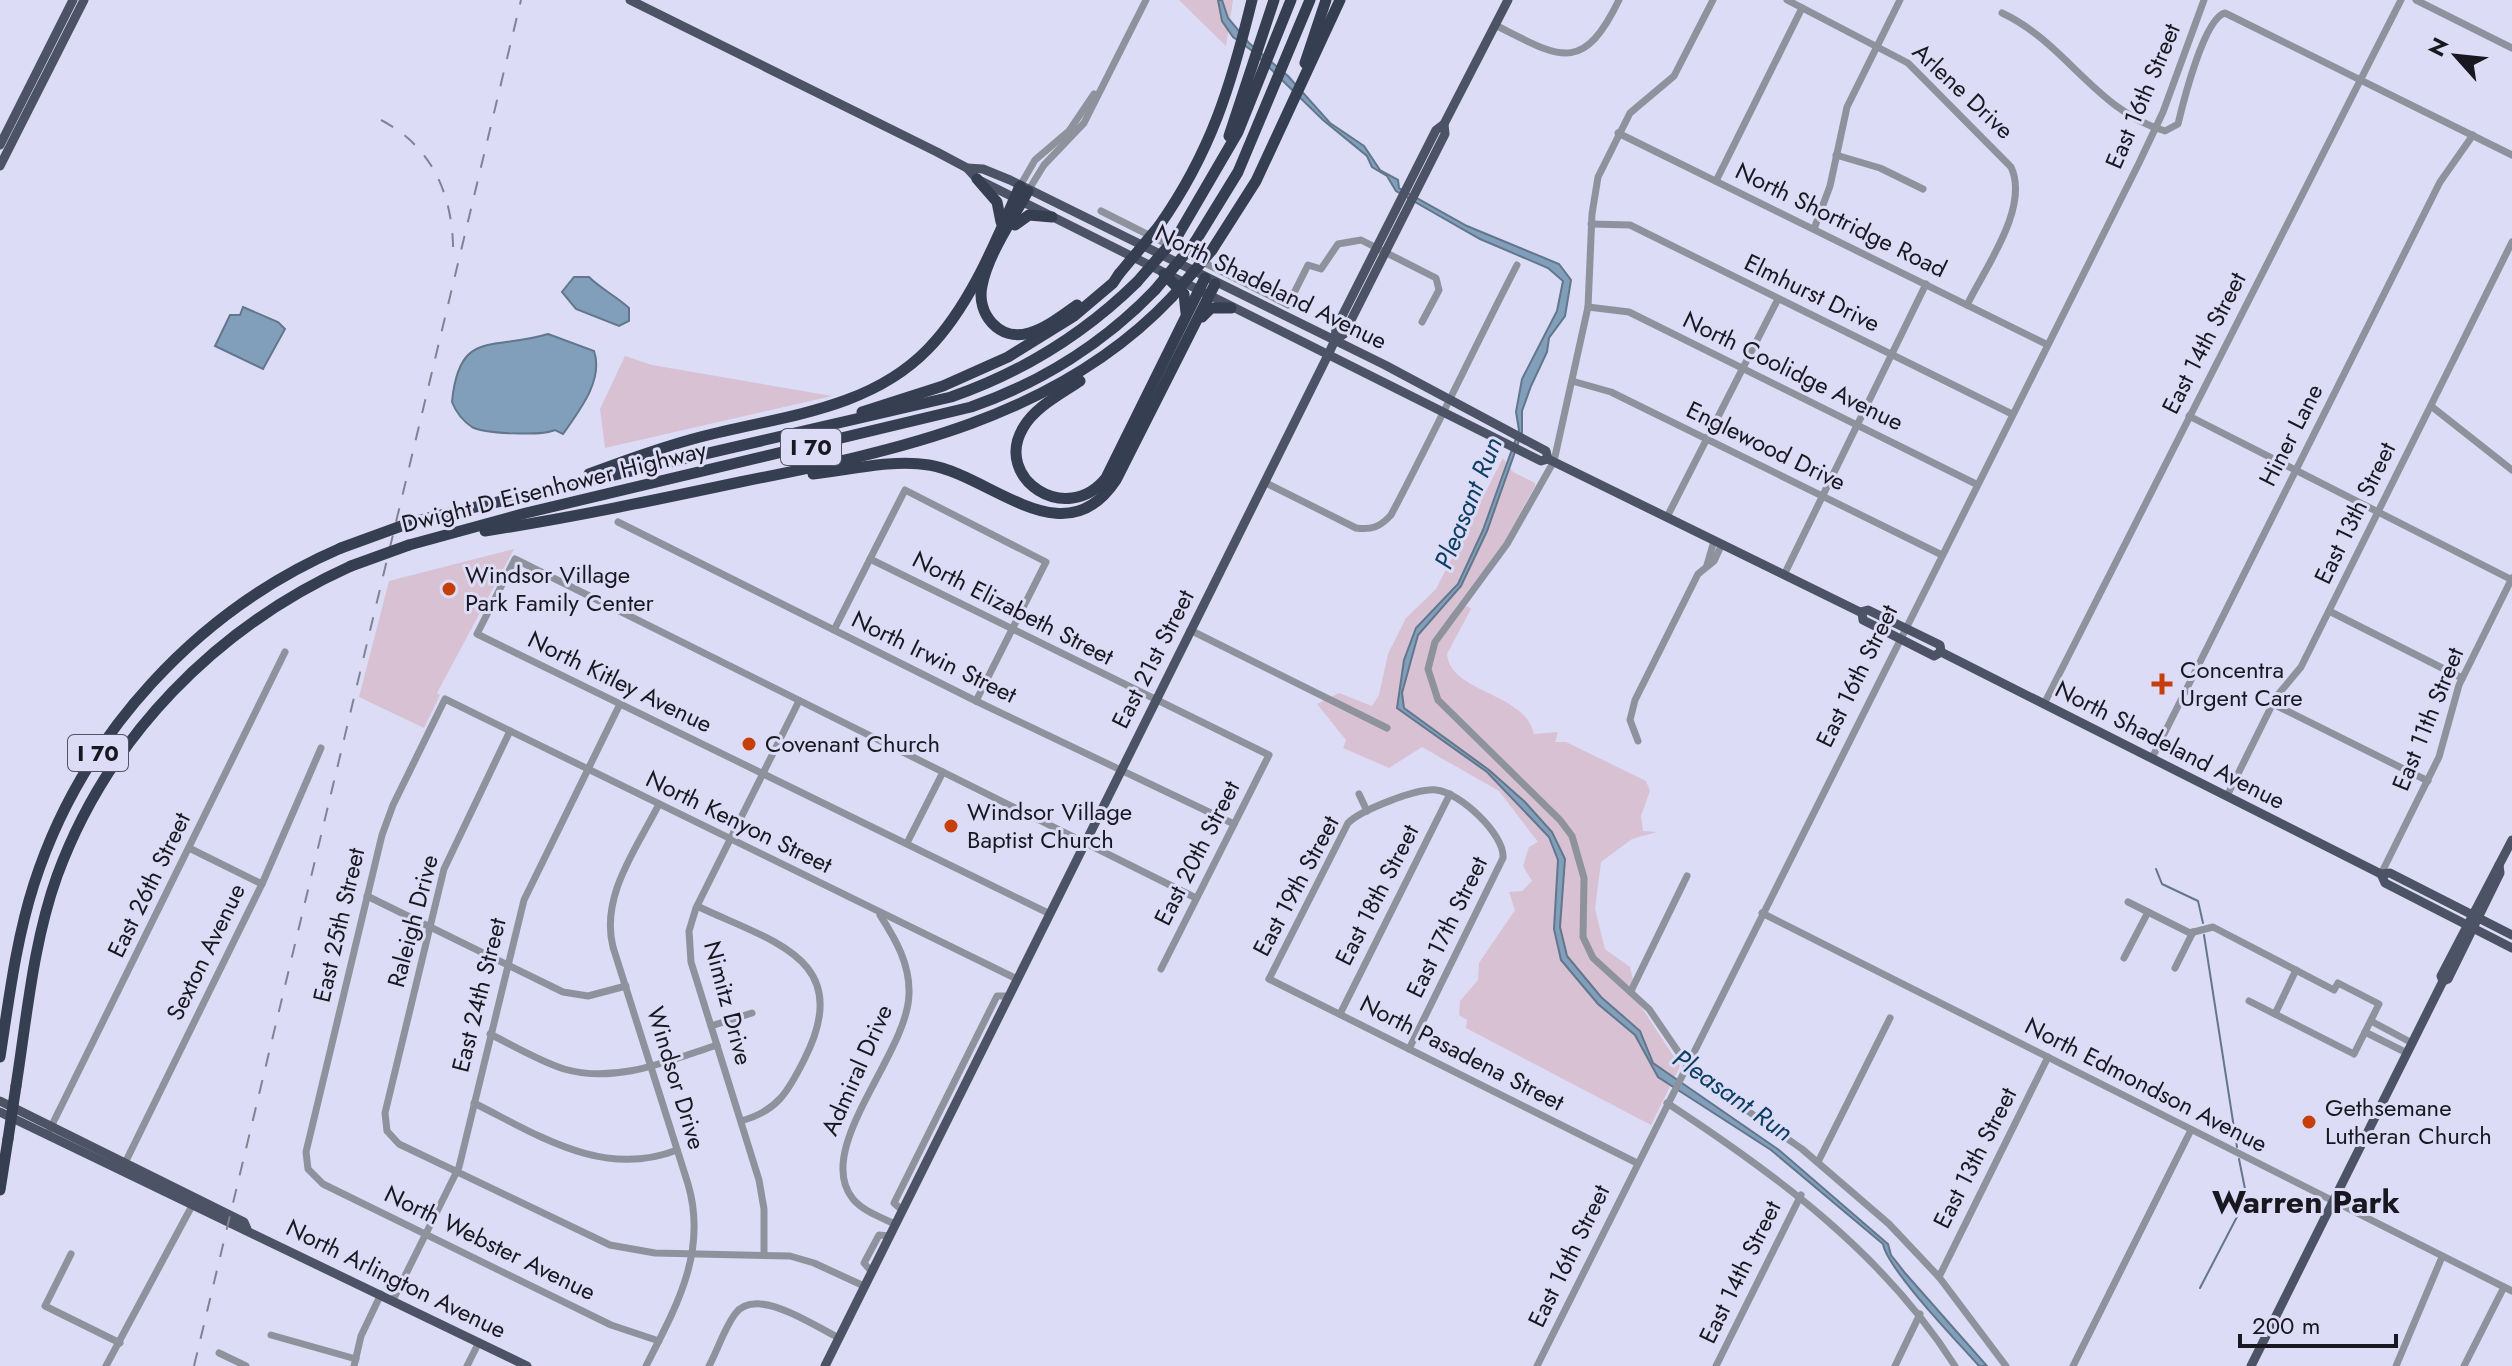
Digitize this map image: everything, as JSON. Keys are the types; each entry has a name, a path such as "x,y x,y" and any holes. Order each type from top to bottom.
{"highway":[{"path":"1255,74 1262,35 1274,0"},
{"path":"1255,74 1273,45 1291,0"},
{"name":"Dwight D Eisenhower Highway","path":"0,1190 35,962 56,878 88,808 125,748 175,688 224,643 279,604 351,566 409,545 526,513 937,417 986,402 1032,382 1083,351 1155,290 1195,242 1234,180 1310,0"},
{"path":"1304,75 1326,0"},
{"path":"1210,281 1185,317 1104,480 1091,492 1077,498 1059,499 1041,493 1029,483 1019,465 1018,444 1024,427 1044,405 1105,362 1172,297 1212,250 1256,181 1340,0"},
{"path":"828,426 943,386 1008,357 1074,316 1113,283 1159,226 1205,150 1239,58 1250,9"},
{"name":"Dwight D Eisenhower Highway","path":"0,1057 16,954 34,883 61,817 98,752 148,687 211,627 283,577 341,548 415,521 944,399 1001,378 1061,345 1137,282 1178,235 1221,164 1255,74"},
{"path":"977,179 1001,209 1002,234"},
{"path":"1024,188 983,280 981,298 989,320 1007,333 1024,334 1038,330 1119,274"},
{"path":"551,489 701,437 838,404 889,380 926,351 950,324 1002,234 1027,216 1052,217"},
{"path":"1164,274 1184,294 1185,317"},
{"path":"760,479 922,464 953,472 1036,511 1063,514 1079,510 1100,498 1116,480 1196,324 1204,293"},
{"path":"1196,324 1211,308 1231,308"},
{"path":"437,539 760,479 850,459 971,426 1064,382 1128,338"}],"main road":[{"path":"0,145 73,0"},
{"path":"0,166 84,0"},
{"name":"North Shadeland Avenue","path":"630,0 967,168 977,179 1231,308 1504,442 1546,451 1551,460 1862,613"},
{"name":"East 21st Street","path":"825,1366 1083,841 1328,355 1335,340 1336,328 1445,134 1444,124 1508,0"},
{"name":"North Shadeland Avenue","path":"967,168 983,169 1024,188 1335,340 1508,432 1530,450"},
{"name":"North Shadeland Avenue","path":"1862,613 1868,610 1904,627 1940,645 1941,652"},
{"name":"North Shadeland Avenue","path":"1862,613 1863,620 1934,656 1941,652"},
{"name":"North Shadeland Avenue","path":"1941,652 2381,874 2390,873 2512,935"},
{"path":"2251,1366 2443,981 2441,976 2501,871 2499,865 2512,840"},
{"name":"North Shadeland Avenue","path":"2381,874 2385,883 2512,948"},
{"name":"North Arlington Avenue","path":"0,1101 49,1130 194,1202 240,1230 247,1229 527,1366"},
{"name":"North Arlington Avenue","path":"0,1112 49,1130"}],"street":[{"path":"1024,188 1032,163 1069,131 1104,79 1146,0"},
{"path":"1495,25 1547,50 1574,52 1599,38 1619,0"},
{"path":"1713,0 1673,78 1633,109 1598,177 1591,224 1588,307 1551,460 1507,544 1435,642 1429,661 1429,679 1442,706 1570,832 1583,868 1582,921 1586,945 1606,973 1631,991 1654,1015 1687,1065 1702,1081 1818,1162 1889,1224 1939,1277 2006,1366"},
{"name":"Arlene Drive","path":"1787,0 1877,45 1923,75 2004,157 2016,179 2014,211 1967,305"},
{"path":"1814,229 1828,193 1844,114 1900,0"},
{"name":"East 16th Street","path":"1540,1365 1898,638 2155,128 2204,0"},
{"name":"East 14th Street","path":"2044,704 2401,0"},
{"path":"2416,0 2512,48"},
{"path":"1716,181 1802,8"},
{"path":"2002,13 2040,36 2115,107 2155,128 2170,131 2178,124 2191,76 2219,14 2228,14 2512,155"},
{"name":"North Shortridge Road","path":"1618,133 2046,344"},
{"name":"Hiner Lane","path":"2152,758 2440,182 2473,135"},
{"path":"1836,155 1880,168 1923,189"},
{"path":"1101,211 1288,305 1308,265 1321,269 1338,244 1355,239 1381,249 1438,281 1439,290 1422,322"},
{"name":"Elmhurst Drive","path":"1591,224 1630,225 2012,414"},
{"name":"East 13th Street","path":"2227,796 2273,704 2301,667 2512,242"},
{"path":"1264,482 1356,528 1369,530 1380,526 1391,515 1445,413 1448,400 1517,265"},
{"path":"1784,575 1926,284"},
{"path":"1667,517 1778,299"},
{"name":"North Coolidge Avenue","path":"1588,307 1627,311 1976,484"},
{"name":"Englewood Drive","path":"1572,381 1607,390 1940,554"},
{"path":"2431,406 2512,470"},
{"path":"2189,416 2512,579"},
{"path":"834,630 905,490 1046,562 976,701"},
{"name":"North Irwin Street","path":"618,522 976,701 1234,824"},
{"path":"1638,741 1630,720 1635,700 1698,574 1707,565 1718,542"},
{"name":"North Kitley Avenue","path":"799,701 515,559 477,634 1048,913"},
{"name":"North Elizabeth Street","path":"870,559 1269,755"},
{"name":"East 11th Street","path":"2381,874 2428,781 2462,678 2512,579"},
{"path":"2329,611 2462,678"},
{"path":"1190,630 1387,728"},
{"name":"East 26th Street","path":"49,1130 285,652"},
{"name":"North Kenyon Street","path":"445,699 1017,979"},
{"name":"East 25th Street","path":"309,1171 306,1152 367,896 391,810 445,699"},
{"path":"799,701 941,776 1083,841 1196,898"},
{"name":"Nimitz Drive","path":"764,1255 761,1190 689,951 689,929 697,906 799,701"},
{"name":"East 24th Street","path":"393,1300 456,1172 528,889 620,704"},
{"path":"2273,704 2428,781"},
{"name":"Raleigh Drive","path":"456,1172 399,1144 387,1131 385,1113 449,855 510,731"},
{"name":"Sexton Avenue","path":"123,1167 262,884 321,748"},
{"name":"East 20th Street","path":"1161,969 1269,755"},
{"path":"907,843 941,776"},
{"name":"East 19th Street","path":"1266,980 1347,825 1367,811 1427,790 1450,794"},
{"path":"1359,794 1367,811"},
{"name":"East 18th Street","path":"1340,1014 1450,794"},
{"name":"East 17th Street","path":"1409,1049 1503,858 1497,834 1450,794"},
{"name":"Windsor Drive","path":"646,1366 684,1289 694,1252 692,1201 611,940 611,909 617,888 659,804"},
{"path":"189,848 262,884"},
{"path":"1631,991 1687,876"},
{"path":"367,896 572,995 590,996 626,986"},
{"path":"2128,902 2193,932 2213,927 2334,990 2338,983 2379,1004 2354,1054 2249,1001"},
{"path":"697,906 796,955 813,975 821,997 817,1035 789,1091 772,1109 741,1121"},
{"name":"Admiral Drive","path":"879,912 904,958 909,1003 900,1035 846,1144 841,1165 844,1183 854,1200 895,1224"},
{"path":"2124,958 2148,912"},
{"name":"North Edmondson Avenue","path":"1762,913 2508,1289"},
{"path":"2175,968 2193,932"},
{"path":"2275,1014 2296,970"},
{"name":"North Pasadena Street","path":"1266,980 1637,1163"},
{"path":"711,1026 752,1013"},
{"path":"1818,1162 1890,1018"},
{"path":"2371,1021 2412,1043"},
{"path":"2365,1032 2407,1053"},
{"path":"490,1034 570,1070 611,1074 651,1066 717,1045"},
{"name":"East 13th Street","path":"1939,1277 2048,1057"},
{"path":"1670,1099 1801,1195 1920,1314 1955,1366"},
{"path":"474,1103 584,1155 630,1160 677,1150"},
{"path":"2073,1366 2191,1130"},
{"name":"North Webster Avenue","path":"309,1171 323,1184 614,1326 659,1341"},
{"path":"456,1172 603,1242 648,1252 804,1259 864,1286"},
{"name":"East 14th Street","path":"1716,1366 1801,1195"},
{"path":"106,1366 194,1202"},
{"path":"71,1254 45,1306 120,1343"},
{"path":"2396,1366 2421,1315 2442,1257"},
{"path":"2464,1366 2508,1289"},
{"path":"271,1335 355,1363 363,1329 381,1294"},
{"path":"709,1366 734,1316 753,1302 770,1305 839,1338"},
{"path":"1895,1366 1920,1314"},
{"path":"467,1366 479,1342"},
{"path":"219,1353 246,1366"}],"shaded area":[{"path":"1179,0 1233,0 1226,46"},
{"path":"625,356 652,365 832,396 605,448 600,409"},
{"path":"1503,458 1513,472 1535,483 1535,486 1504,542 1453,611 1467,606 1471,609 1447,654 1451,667 1461,677 1517,709 1528,720 1534,734 1558,732 1555,742 1566,742 1646,781 1650,791 1641,816 1643,831 1657,832 1632,839 1601,862 1595,909 1605,949 1630,967 1638,1002 1680,1066 1651,1125 1466,1028 1467,1020 1459,1015 1460,1001 1478,980 1479,963 1515,910 1509,892 1522,891 1532,881 1523,866 1529,847 1538,842 1499,791 1422,747 1389,768 1343,748 1346,740 1317,704 1339,693 1372,706 1379,695 1388,654 1406,618 1436,589"},
{"path":"514,549 437,693 440,695 424,728 359,697 389,581"}],"water":[{"name":"Pleasant Run","path":"1218,0 1222,0 1228,18 1249,43 1288,76 1330,123 1364,146 1380,170 1398,180 1399,188 1467,226 1559,264 1571,280 1565,316 1549,338 1547,352 1531,386 1522,411 1522,432 1487,531 1461,586 1418,635 1402,693 1404,708 1489,770 1525,802 1552,832 1565,859 1560,927 1567,956 1601,997 1640,1031 1653,1063 1779,1150 1888,1244 1891,1255 1905,1273 1987,1366 1979,1366 1925,1306 1897,1271 1883,1244 1771,1150 1658,1077 1635,1035 1598,1004 1561,960 1554,929 1558,860 1549,837 1487,772 1397,708 1404,660 1416,628 1458,584 1483,530 1519,430 1516,412 1522,379 1557,311 1563,281 1548,268 1480,239 1396,191 1387,176 1372,167 1367,156 1233,37 1222,21"},
{"path":"574,277 589,277 629,308 629,321 619,326 576,309 562,292"},
{"path":"243,307 278,322 285,329 263,369 215,346 230,315 240,315"},
{"path":"548,334 594,351 596,362 596,373 588,395 563,434 555,430 501,433 472,427 466,422 452,402 462,363 471,352 495,343"}],"waterway":[{"path":"2156,869 2162,884 2198,901 2203,923"},
{"path":"2204,935 2237,1147"},
{"path":"2200,1288 2240,1211 2245,1189 2239,1159"}],"railway":[{"path":"194,1366 521,0"},
{"path":"381,120 415,145 438,178 450,217 453,260"}],"place":[{"name":"Windsor Village Park Family Center","path":"449,589"},
{"name":"Concentra Urgent Care","path":"2162,684"},
{"name":"Covenant Church","path":"749,744"},
{"name":"Windsor Village Baptist Church","path":"951,826"},
{"name":"Gethsemane Lutheran Church","path":"2309,1122"}],"district":[{"name":"Warren Park","path":"2306,1202"}]}
